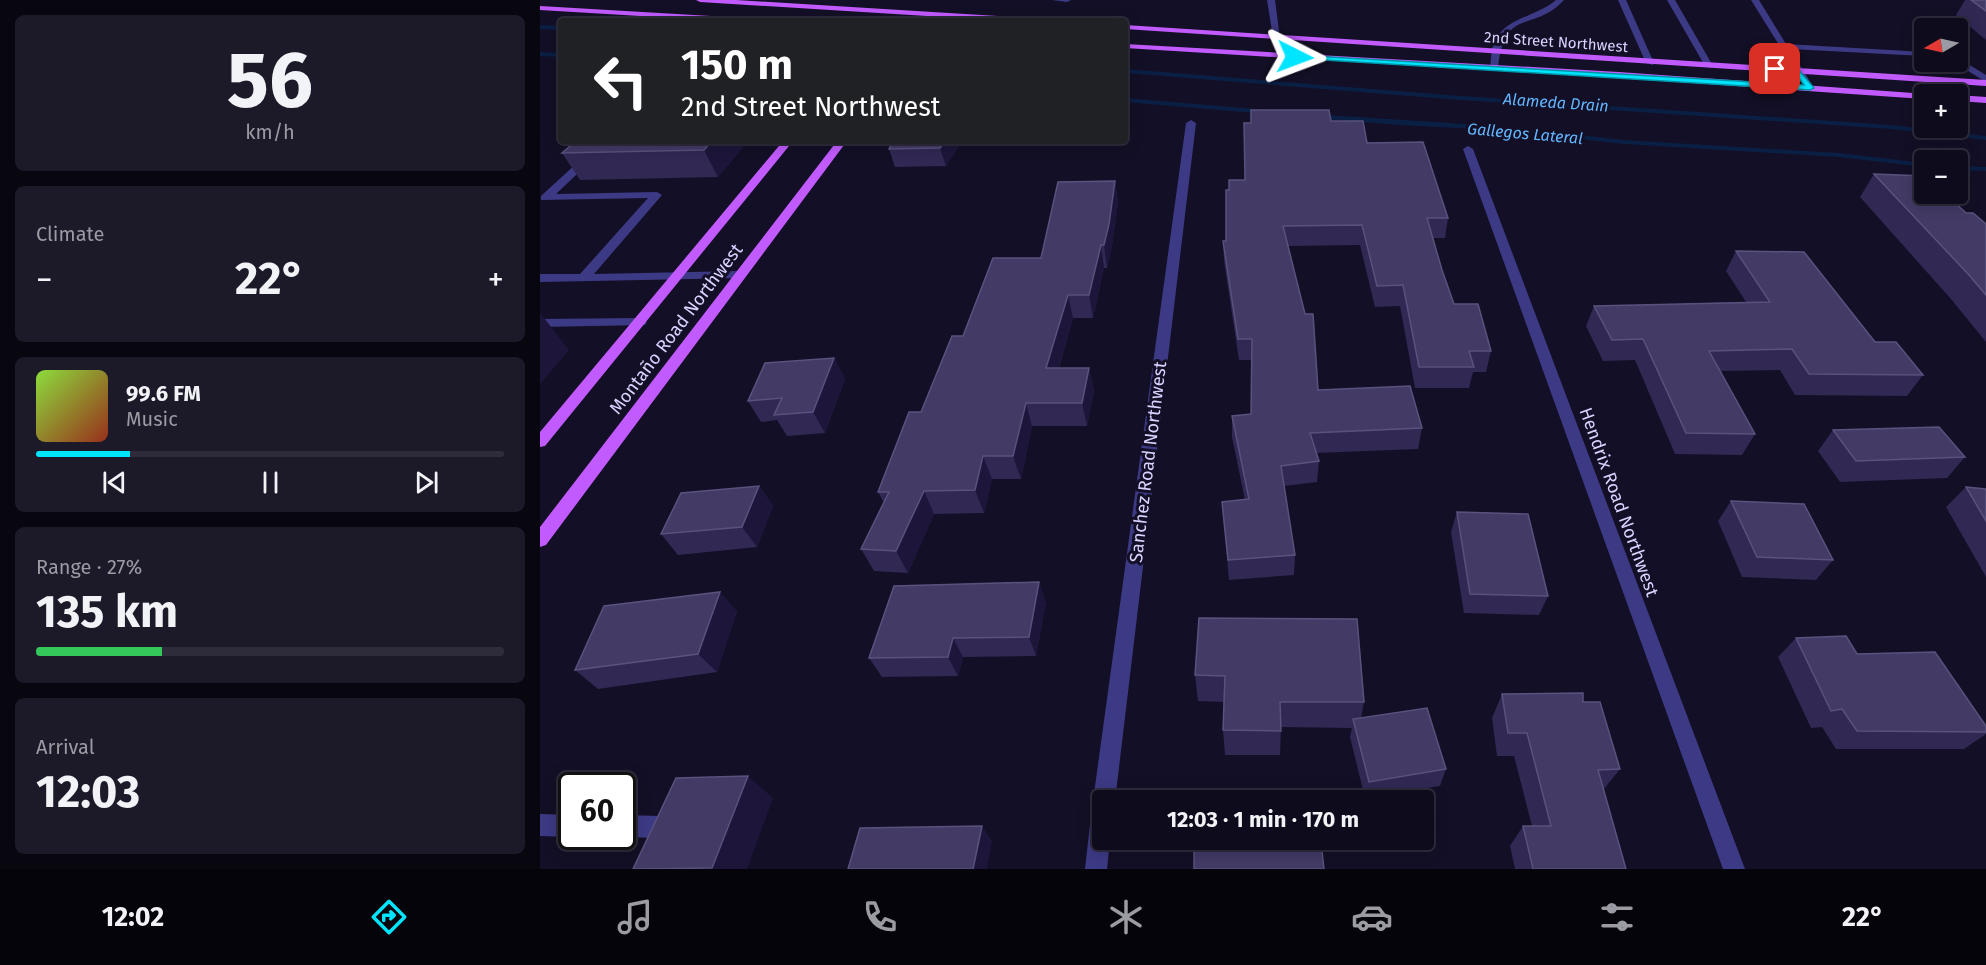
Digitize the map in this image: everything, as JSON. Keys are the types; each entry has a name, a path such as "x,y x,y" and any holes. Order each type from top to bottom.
{"main road":[{"path":"700,0 997,18"},
{"path":"882,18 895,0"},
{"path":"540,8 711,18"},
{"name":"2nd Street Northwest","path":"1128,27 1650,63 1986,81"},
{"name":"2nd Street Northwest","path":"1128,46 1494,67 1914,95"},
{"path":"1968,99 1986,100"},
{"name":"Montaño Road Northwest","path":"540,442 786,144"},
{"name":"Montaño Road Northwest","path":"540,540 840,144"}],"street":[{"path":"1056,0 1067,0"},
{"path":"1271,0 1277,37"},
{"path":"1494,67 1494,52 1502,36 1514,22 1542,12 1560,0"},
{"path":"1622,0 1650,63"},
{"path":"1671,0 1708,66"},
{"path":"1755,0 1810,88"},
{"path":"1782,46 1914,53"},
{"path":"1968,68 1986,81"},
{"name":"Sanchez Road Northwest","path":"1105,790 1191,123"},
{"path":"544,200 604,144"},
{"name":"Hendrix Road Northwest","path":"1468,149 1734,869"},
{"path":"544,200 657,195 584,277"},
{"path":"540,278 740,275"},
{"path":"540,322 640,322"},
{"path":"540,825 558,826"},
{"path":"636,826 661,827"},
{"path":"1095,869 1097,850"}],"building":[{"path":"1971,0 1986,0 1986,11"},
{"path":"1251,110 1329,110 1331,121 1363,121 1367,143 1423,142 1448,218 1427,218 1442,270 1454,304 1478,304 1491,351 1469,351 1474,367 1419,367 1403,285 1377,286 1362,225 1283,226 1305,314 1313,314 1318,390 1410,386 1422,428 1310,433 1319,461 1281,466 1295,555 1228,560 1222,502 1249,499 1232,416 1251,414 1252,339 1238,339 1223,241 1226,241 1226,190 1229,190 1229,180 1245,180 1244,123 1251,123"},
{"path":"572,144 709,144 704,150 562,153"},
{"path":"892,144 943,144 940,148 889,149"},
{"path":"1874,174 1914,176 1914,204 1957,204 1966,213 1973,213 1986,224 1986,295"},
{"path":"1115,181 1109,224 1104,245 1101,245 1089,295 1068,295 1046,368 1089,368 1082,403 1026,403 1013,456 983,456 975,490 924,491 896,551 861,549 889,492 878,492 909,412 921,412 952,336 963,336 993,258 1041,258 1058,182"},
{"path":"1736,251 1804,252 1875,342 1896,342 1923,375 1809,374 1792,349 1709,351 1755,434 1686,433 1643,339 1612,340 1594,306 1770,302"},
{"path":"834,358 813,412 774,415 782,398 748,401 765,363"},
{"path":"1939,427 1965,457 1856,461 1833,430"},
{"path":"759,486 742,527 661,534 681,493"},
{"path":"1966,487 1986,489 1986,521"},
{"path":"1731,501 1804,504 1833,560 1757,557"},
{"path":"1457,512 1528,514 1548,596 1470,594"},
{"path":"1039,582 1029,637 953,638 948,657 869,658 894,586"},
{"path":"720,592 698,654 575,670 604,606"},
{"path":"1199,618 1357,619 1364,702 1280,702 1281,731 1223,730 1225,676 1195,675"},
{"path":"1846,636 1857,654 1935,652 1986,726 1986,732 1857,731 1842,709 1831,711 1796,638"},
{"path":"1583,693 1583,702 1600,702 1620,769 1598,770 1626,869 1533,869 1523,826 1551,826 1527,733 1508,733 1502,694"},
{"path":"1427,708 1446,769 1369,782 1353,719"},
{"path":"748,776 712,868 633,869 676,778"},
{"path":"982,826 973,869 848,869 860,828"},
{"path":"1194,850 1322,850 1324,869 1194,869"}],"waterway":[{"name":"Alameda Drain","path":"540,27 558,28"},
{"name":"Gallegos Lateral","path":"540,54 558,55"},
{"name":"Alameda Drain","path":"1128,71 1447,97 1891,127 1986,138"},
{"name":"Gallegos Lateral","path":"1128,100 1267,112"},
{"name":"Gallegos Lateral","path":"1315,116 1496,128 1624,142 1839,155 1914,164"},
{"name":"Gallegos Lateral","path":"1968,168 1986,169"}],"route":[{"path":"1295,57 1494,67 1810,88 1797,70 1775,69"}]}
